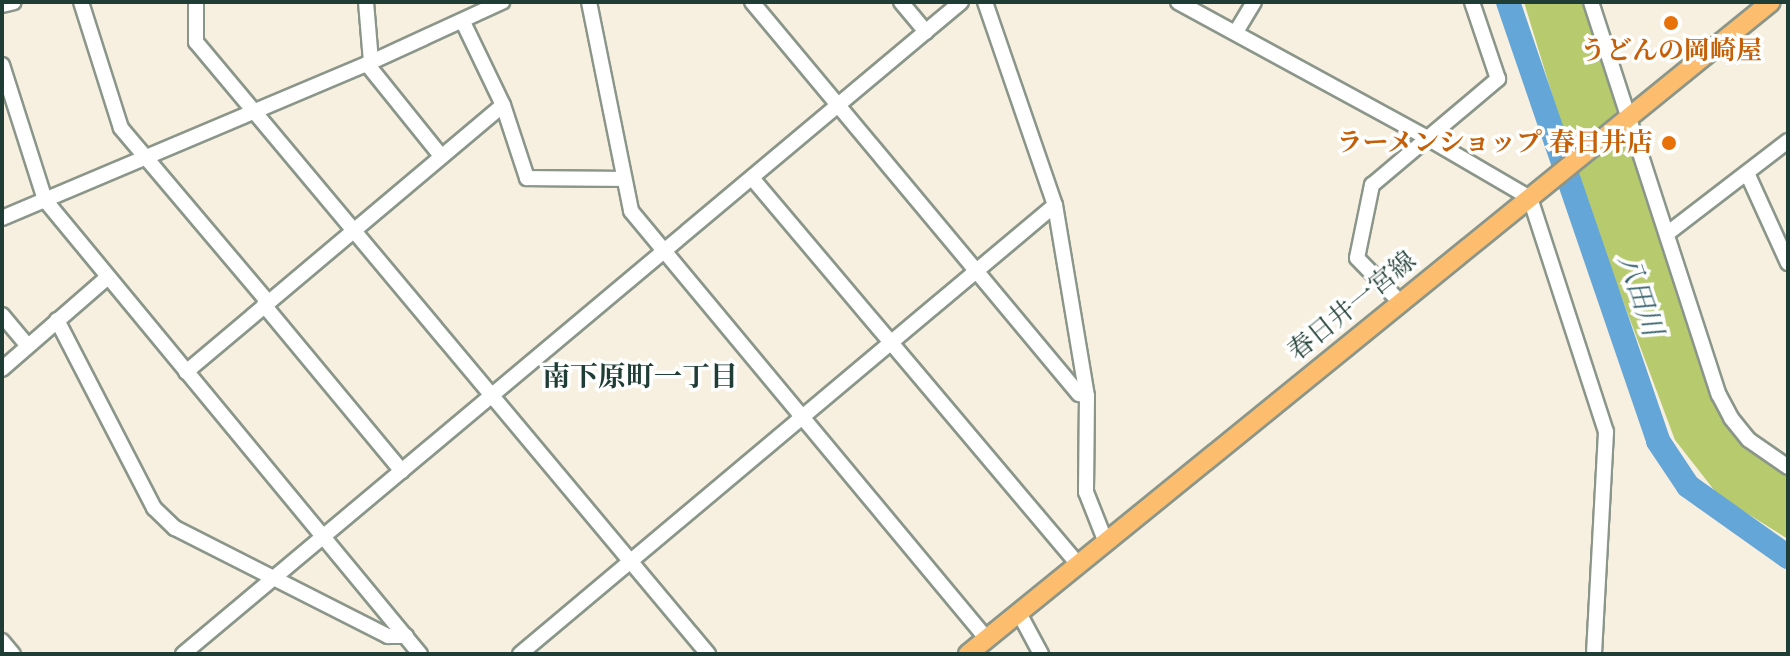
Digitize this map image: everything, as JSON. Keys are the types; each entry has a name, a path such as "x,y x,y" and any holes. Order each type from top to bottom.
{"main road":[{"name":"春日井一宮線","path":"968,654 1771,2"}],"street":[{"path":"2,5 14,2"},
{"path":"81,2 121,128 402,471"},
{"path":"196,2 196,42 708,654"},
{"path":"366,2 369,63 441,156"},
{"path":"2,218 369,63 502,2"},
{"path":"589,2 631,211 986,638"},
{"path":"752,2 1079,394 1087,396"},
{"path":"901,2 926,32"},
{"path":"183,654 961,2"},
{"path":"985,2 1055,205 1087,396 1086,492 1105,540"},
{"path":"1178,2 1429,139 1530,198 1606,432 1594,654"},
{"path":"1236,32 1254,2"},
{"path":"1399,301 1357,258 1372,185 1498,79 1472,2"},
{"path":"1591,2 1624,120 1668,233 1719,395 1731,418 1749,440 1788,467"},
{"path":"463,22 503,105 527,178 624,179"},
{"path":"2,65 45,200 420,654"},
{"path":"186,372 503,105"},
{"path":"1668,233 1788,141"},
{"path":"1747,173 1788,263"},
{"path":"752,178 1077,563"},
{"path":"520,654 1055,205"},
{"path":"2,369 108,277"},
{"path":"2,315 28,346"},
{"path":"57,320 154,508 175,528 388,636 406,636"},
{"path":"1019,613 1041,654"},
{"path":"2,641 13,654"}],"green space":[{"path":"1524,2 1584,2 1722,415 1737,439 1788,476 1788,539 1718,495 1675,440 1580,186"}],"waterway":[{"name":"八田川","path":"1508,2 1658,441 1688,486 1788,557"}],"place":[{"name":"うどんの岡崎屋","path":"1671,23"},
{"name":"ラーメンショップ 春日井店","path":"1669,143"}],"district":[{"name":"南下原町一丁目","path":"640,377"}]}
